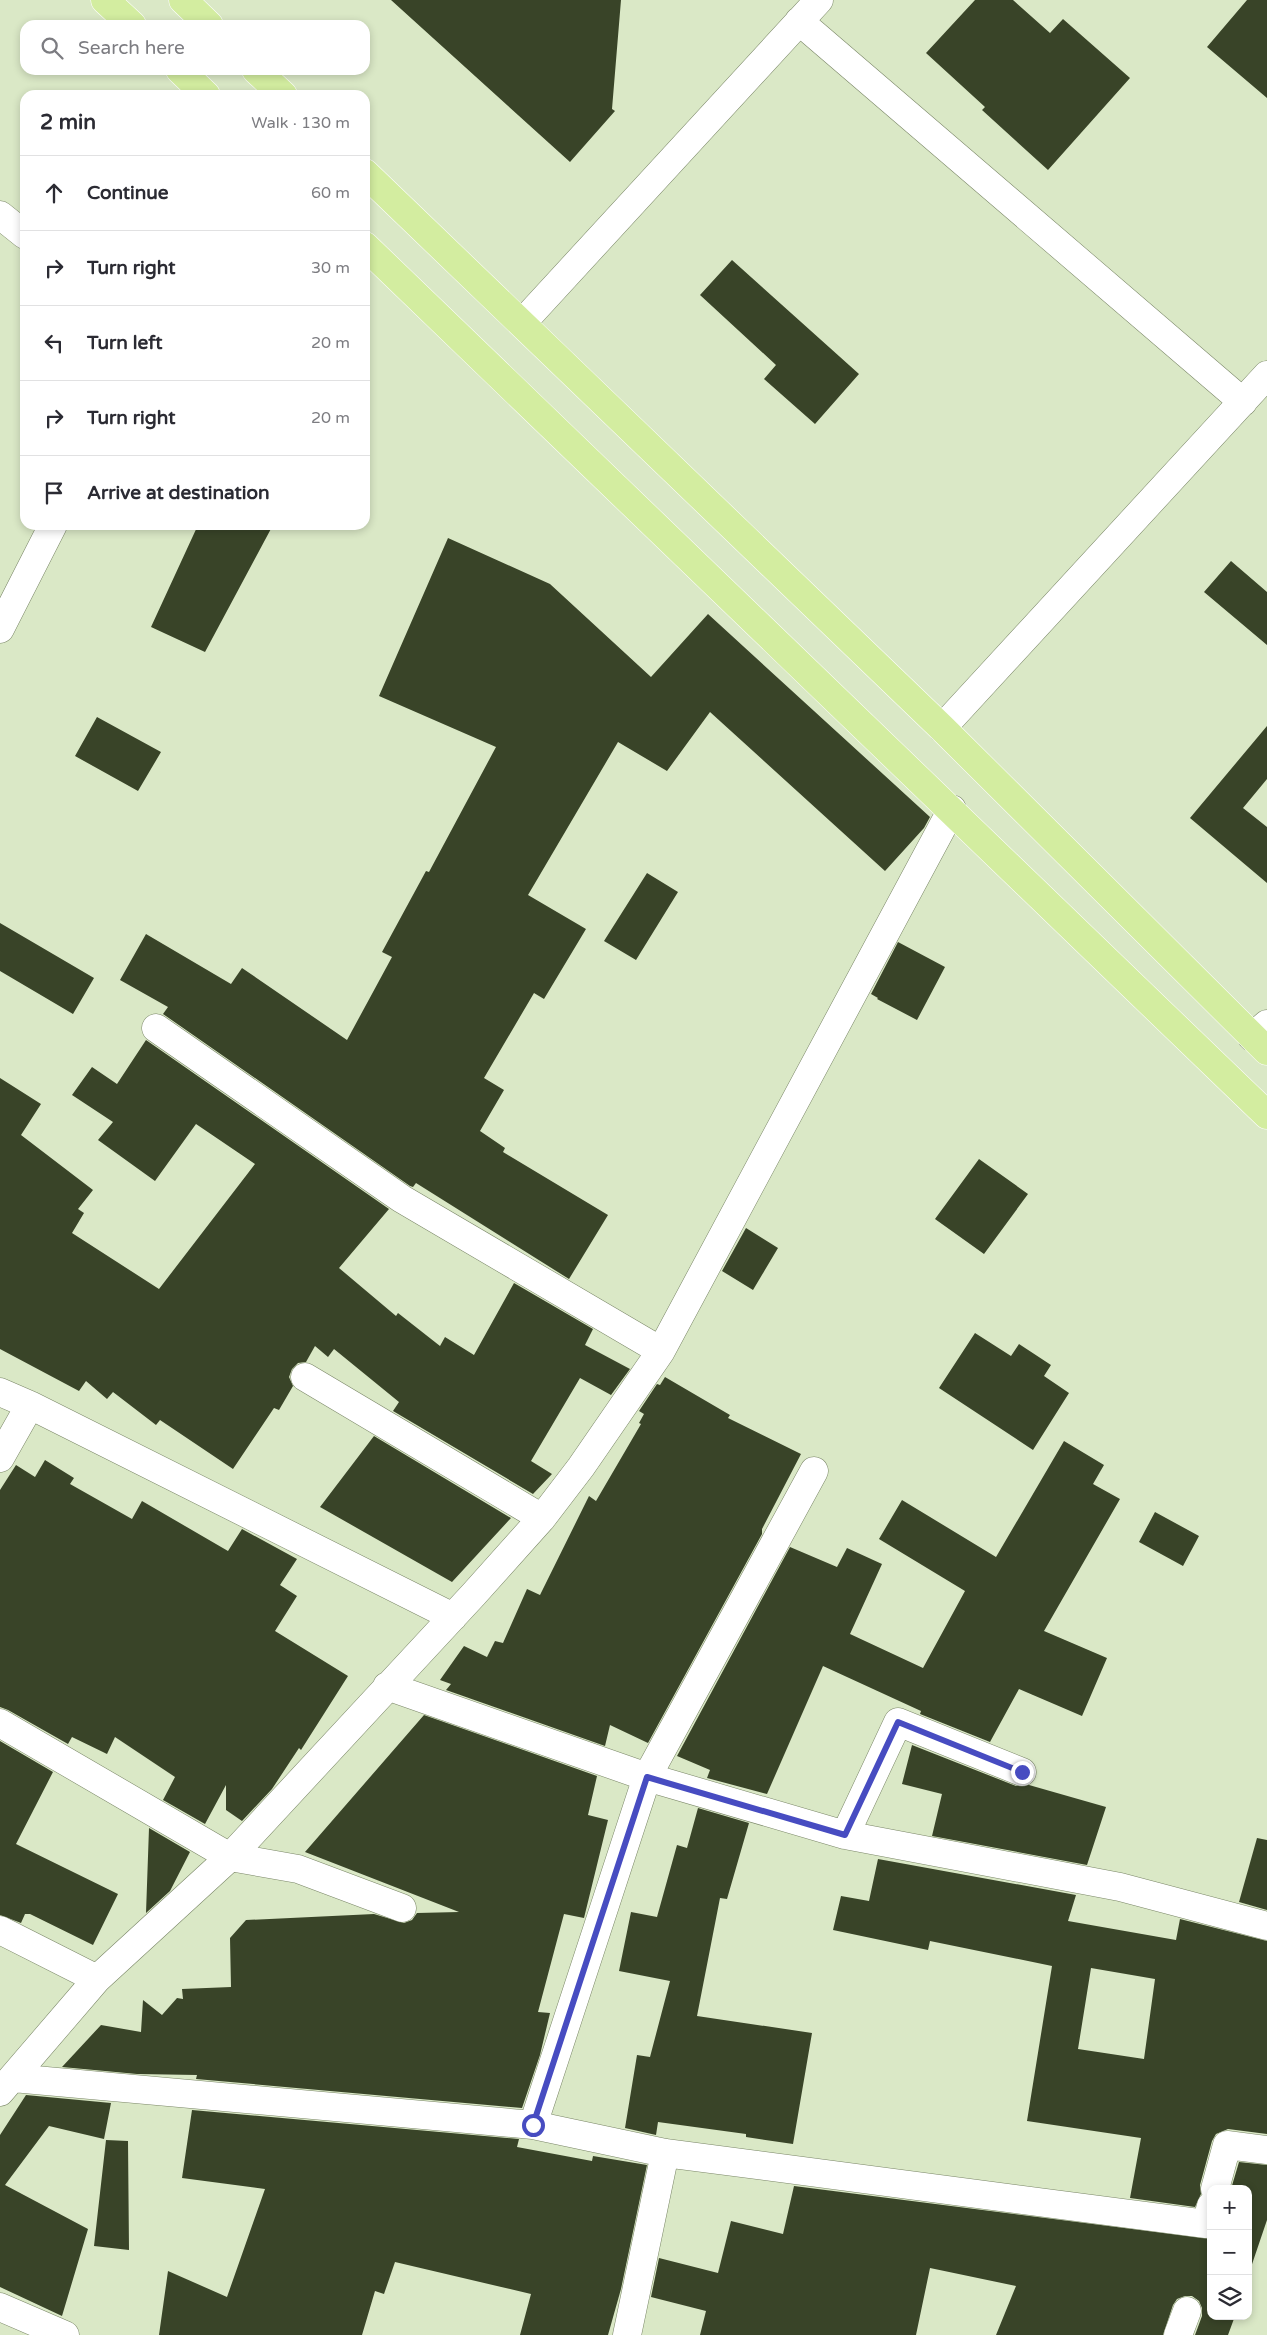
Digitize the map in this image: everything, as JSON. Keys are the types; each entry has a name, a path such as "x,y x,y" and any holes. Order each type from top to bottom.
{"main road":[{"path":"105,0 127,20"},
{"path":"183,0 204,20"},
{"path":"185,75 201,90"},
{"path":"261,75 278,90"},
{"path":"370,179 522,323 1262,1038"},
{"path":"370,251 952,809 1267,1115"}],"street":[{"path":"522,323 820,0"},
{"path":"799,21 1243,402"},
{"path":"0,215 20,231"},
{"path":"942,728 1267,375"},
{"path":"0,628 50,530"},
{"path":"6,2086 97,1979 230,1857 453,1617 542,1518 581,1467 661,1351 952,809"},
{"path":"156,1028 402,1199 661,1351"},
{"path":"305,1377 542,1518"},
{"path":"0,1392 30,1405 453,1617"},
{"path":"0,1458 30,1405"},
{"path":"533,2125 647,1777 814,1471"},
{"path":"387,1686 647,1777 845,1835 1120,1887 1267,1926"},
{"path":"845,1835 898,1722 1022,1772"},
{"path":"0,1723 230,1857 298,1869 402,1908"},
{"path":"0,1930 97,1979"},
{"path":"6,2086 533,2125 665,2153 1206,2224 1207,2220"},
{"path":"1216,2185 1227,2145 1267,2150"},
{"path":"627,2335 665,2153"},
{"path":"0,2307 55,2333"}],"building":[{"path":"391,0 621,0 612,109 615,111 570,162"},
{"path":"975,0 1013,0 1050,33 1063,19 1130,78 1048,170 982,110 985,107 926,53"},
{"path":"1247,0 1267,0 1267,98 1207,47"},
{"path":"732,260 859,374 815,424 764,379 776,365 700,295"},
{"path":"196,530 270,530 205,652 151,627"},
{"path":"448,538 550,584 651,677 708,614 930,817 924,828 885,871 710,712 667,771 618,742 528,895 586,929 544,999 534,993 484,1078 504,1090 480,1131 505,1148 503,1152 608,1215 569,1279 416,1183 413,1187 410,1186 163,1014 168,1007 120,980 146,934 231,984 242,968 347,1040 392,957 382,952 426,871 429,872 496,747 379,696"},
{"path":"1231,561 1267,592 1267,645 1204,592"},
{"path":"97,717 161,752 138,791 75,756"},
{"path":"1267,726 1267,779 1243,808 1267,827 1267,883 1190,818"},
{"path":"647,873 678,892 636,960 604,941"},
{"path":"0,923 94,978 73,1014 0,971"},
{"path":"898,942 945,967 917,1020 871,994"},
{"path":"146,1040 389,1209 339,1268 396,1316 398,1313 440,1346 445,1337 474,1355 514,1283 593,1329 585,1345 630,1369 611,1395 580,1378 531,1461 552,1474 533,1494 393,1411 399,1402 334,1349 328,1357 315,1346 306,1362 298,1363 292,1369 289,1377 293,1386 279,1410 274,1408 233,1469 160,1420 156,1425 113,1392 107,1399 86,1381 79,1391 0,1349 0,1078 41,1104 21,1135 93,1190 78,1209 84,1213 72,1233 159,1289 255,1164 196,1124 155,1181 98,1140 113,1122 72,1095 92,1067 117,1084"},
{"path":"979,1159 1028,1194 984,1254 935,1219"},
{"path":"746,1228 778,1248 753,1290 722,1271"},
{"path":"975,1333 1011,1356 1019,1344 1051,1365 1044,1376 1069,1393 1033,1450 939,1388"},
{"path":"665,1377 730,1415 728,1418 801,1454 762,1529 762,1534 648,1743 610,1725 605,1746 446,1690 451,1684 440,1680 464,1646 487,1657 495,1641 503,1643 527,1589 540,1595 589,1496 596,1501 641,1424 639,1423 644,1414 639,1411 657,1384 660,1385"},
{"path":"374,1436 511,1518 452,1582 320,1507"},
{"path":"1064,1441 1104,1465 1093,1484 1120,1499 1044,1631 1107,1658 1082,1716 1019,1689 990,1742 920,1714 921,1711 823,1666 767,1794 707,1778 710,1770 677,1756 790,1547 837,1567 847,1548 882,1564 850,1634 923,1668 965,1591 879,1539 902,1500 996,1557"},
{"path":"45,1460 74,1478 70,1484 132,1519 142,1501 228,1551 242,1529 297,1559 280,1585 297,1596 275,1631 348,1676 301,1750 299,1748 272,1789 242,1821 226,1810 226,1785 205,1824 163,1800 175,1777 115,1737 107,1754 72,1737 68,1744 0,1707 0,1490 16,1465 35,1477"},
{"path":"1155,1512 1199,1536 1183,1566 1139,1542"},
{"path":"424,1715 597,1776 588,1815 608,1820 584,1918 564,1914 538,2012 550,2013 540,2055 522,2108 196,2079 197,2075 137,2074 62,2067 101,2025 141,2032 143,2000 162,2015 177,1998 183,1999 182,1989 231,1987 230,1938 246,1920 374,1914 404,1923 412,1920 417,1913 459,1912 305,1852"},
{"path":"0,1741 53,1772 16,1844 118,1894 93,1945 30,1914 25,1914 21,1923 0,1915"},
{"path":"912,1745 1016,1786 1029,1785 1106,1807 1087,1865 932,1836 942,1794 902,1784"},
{"path":"698,1808 749,1823 727,1899 720,1898 697,2016 812,2033 793,2144 746,2137 746,2134 658,2122 656,2135 625,2128 637,2055 650,2057 670,1981 619,1971 631,1912 657,1917 677,1845 687,1848"},
{"path":"149,1828 190,1852 170,1891 146,1913"},
{"path":"1257,1838 1267,1840 1267,1910 1239,1902"},
{"path":"878,1859 1076,1895 1068,1921 1176,1940 1180,1919 1267,1941 1267,2134 1228,2129 1216,2134 1212,2141 1200,2185 1201,2194 1195,2207 1130,2198 1141,2138 1027,2121 1052,1966 930,1941 928,1950 833,1930 841,1896 869,1901","holes":["1091,1968 1155,1979 1144,2059 1078,2049"]},
{"path":"26,2095 111,2103 104,2139 49,2126 5,2185 88,2229 62,2316 0,2287 0,2135"},
{"path":"192,2110 519,2139 517,2147 592,2161 593,2156 647,2165 621,2289 608,2335 520,2335 531,2294 395,2262 384,2294 375,2291 362,2335 159,2335 168,2271 227,2297 265,2189 182,2178"},
{"path":"106,2140 128,2141 129,2250 94,2246"},
{"path":"1239,2162 1267,2165 1267,2220 1252,2264 1252,2185 1232,2185"},
{"path":"794,2186 1207,2238 1207,2320 1234,2320 1228,2335 1195,2335 1202,2316 1202,2308 1199,2301 1192,2296 1185,2296 1177,2299 1173,2305 1163,2335 996,2335 1016,2286 930,2268 916,2335 700,2335 706,2311 651,2297 659,2258 718,2273 731,2221 783,2234"}],"route":[{"path":"533,2125 647,1777 845,1835 898,1722 1022,1772"}]}
